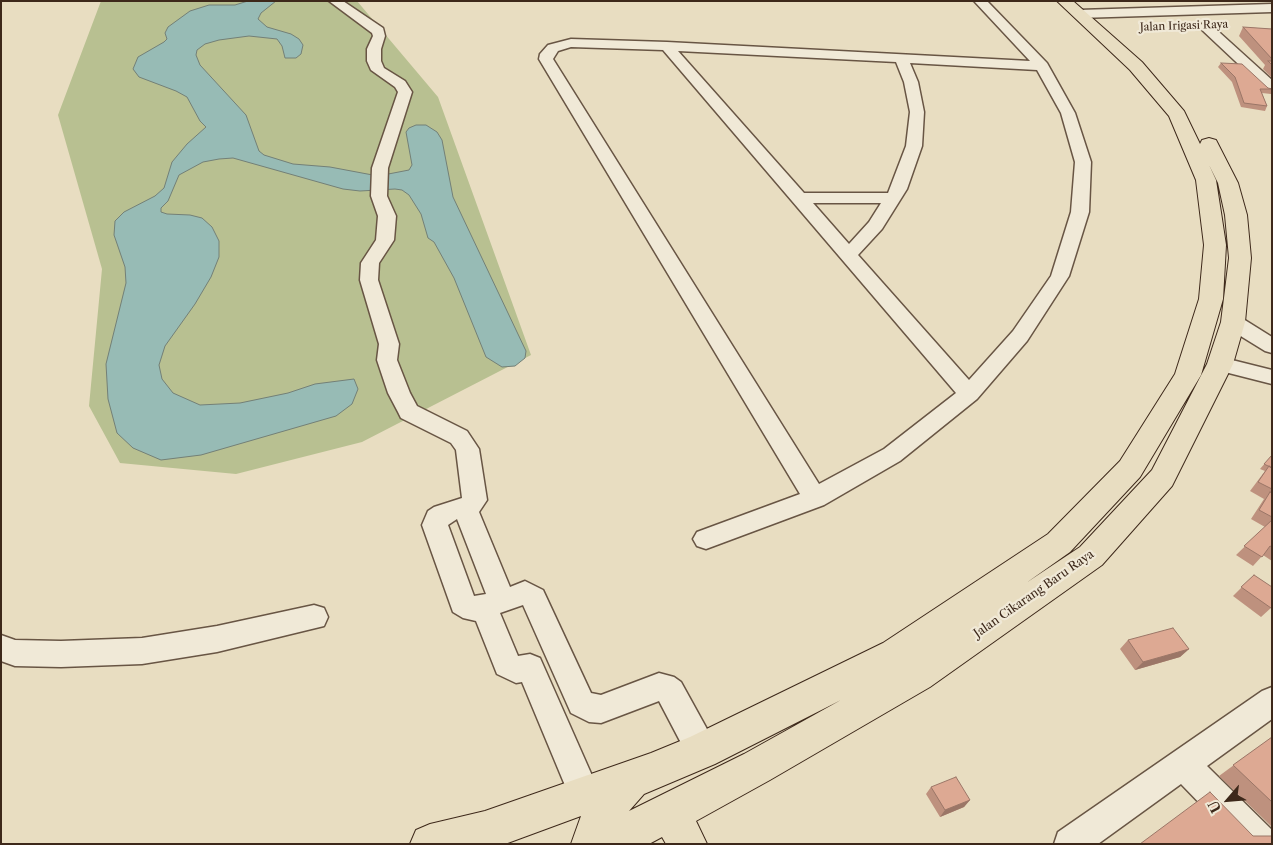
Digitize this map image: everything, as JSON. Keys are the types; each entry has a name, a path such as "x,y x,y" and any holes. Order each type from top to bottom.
{"main road":[{"name":"Jalan Cikarang Baru Raya","path":"603,844 679,829 757,767 918,675 1091,556 1162,478 1220,364 1232,322 1240,258 1236,215 1228,183 1196,116 1156,68 1096,19"},
{"path":"430,844 485,831 642,776 702,751 895,654 1059,543 1130,469 1188,375 1211,299 1215,245 1206,180 1178,115 1096,19"},
{"path":"591,844 602,813 642,776"}],"street":[{"path":"334,1 378,31 379,36 374,49 374,61 378,70 400,84 405,92 380,168 379,196 387,216 386,240 370,263 369,280 389,344 388,360 399,393 409,412 459,437 467,449 475,500 473,504 443,514 437,518 435,525 463,604 473,610 525,592 534,598 581,703 589,708 601,709 658,687 664,687 671,692 702,751"},
{"path":"706,539 815,498 892,455 969,394 1020,336 1060,276 1080,212 1083,162 1068,113 1042,66 980,1"},
{"path":"1096,19 1144,1"},
{"path":"1170,1 1184,11"},
{"name":"Jalan Irigasi Raya","path":"1096,19 1184,11 1272,8"},
{"name":"Jalan Irigasi Raya","path":"1224,25 1200,26 1247,62"},
{"path":"815,498 546,59 547,54 553,48 571,43 667,46 1042,66"},
{"path":"667,46 969,394"},
{"path":"848,255 876,225 899,189 914,146 917,112 911,82 901,58"},
{"path":"1247,62 1264,63"},
{"path":"1247,62 1272,88"},
{"path":"799,198 893,198"},
{"path":"1232,322 1272,346"},
{"path":"1220,364 1272,377"},
{"path":"465,506 508,665 516,670 559,656"},
{"path":"1,648 15,652 61,654 142,651 217,639 314,617"},
{"path":"530,667 585,796"},
{"path":"1075,842 1272,701"},
{"path":"1183,764 1262,844"}],"green space":[{"path":"101,1 357,1 438,97 531,355 362,442 236,474 120,463 89,406 102,269 58,115"}],"water":[{"path":"248,1 276,1 261,13 258,19 267,27 291,34 299,39 303,45 301,54 296,58 285,58 282,46 277,39 249,36 205,44 197,50 196,55 200,65 246,115 259,151 264,155 293,164 330,167 378,176 409,170 412,165 406,132 409,128 416,125 426,125 437,132 442,140 453,197 526,351 525,358 515,366 502,367 486,357 454,278 434,242 428,238 421,214 409,195 402,190 360,191 343,189 233,158 203,162 179,175 168,201 161,208 161,212 202,218 212,227 219,241 219,257 211,277 195,304 165,346 159,365 162,379 173,393 200,405 240,403 288,393 315,384 354,379 358,389 352,404 336,416 201,455 161,460 133,448 117,433 108,399 106,364 126,283 125,267 114,235 115,221 124,212 155,196 164,188 172,162 187,144 206,127 200,121 187,97 139,77 133,69 138,57 164,42 167,39 165,33 168,27 190,11 209,5 235,5"}],"building":[{"path":"1243,27 1272,29 1272,59"},
{"path":"1221,63 1242,64 1268,88 1272,89 1260,89 1267,106 1244,103 1235,77"},
{"path":"1272,455 1272,468 1264,464"},
{"path":"1269,466 1272,468 1272,489 1258,482"},
{"path":"1270,492 1272,493 1272,517 1259,510"},
{"path":"1272,520 1272,547 1270,546 1262,557 1244,546"},
{"path":"1254,575 1272,587 1271,608 1241,587"},
{"path":"1173,628 1189,649 1143,662 1128,640"},
{"path":"1272,737 1272,802 1233,765"},
{"path":"956,777 970,800 945,810 931,787"},
{"path":"1210,792 1253,836 1272,836 1272,844 1140,844"}]}
